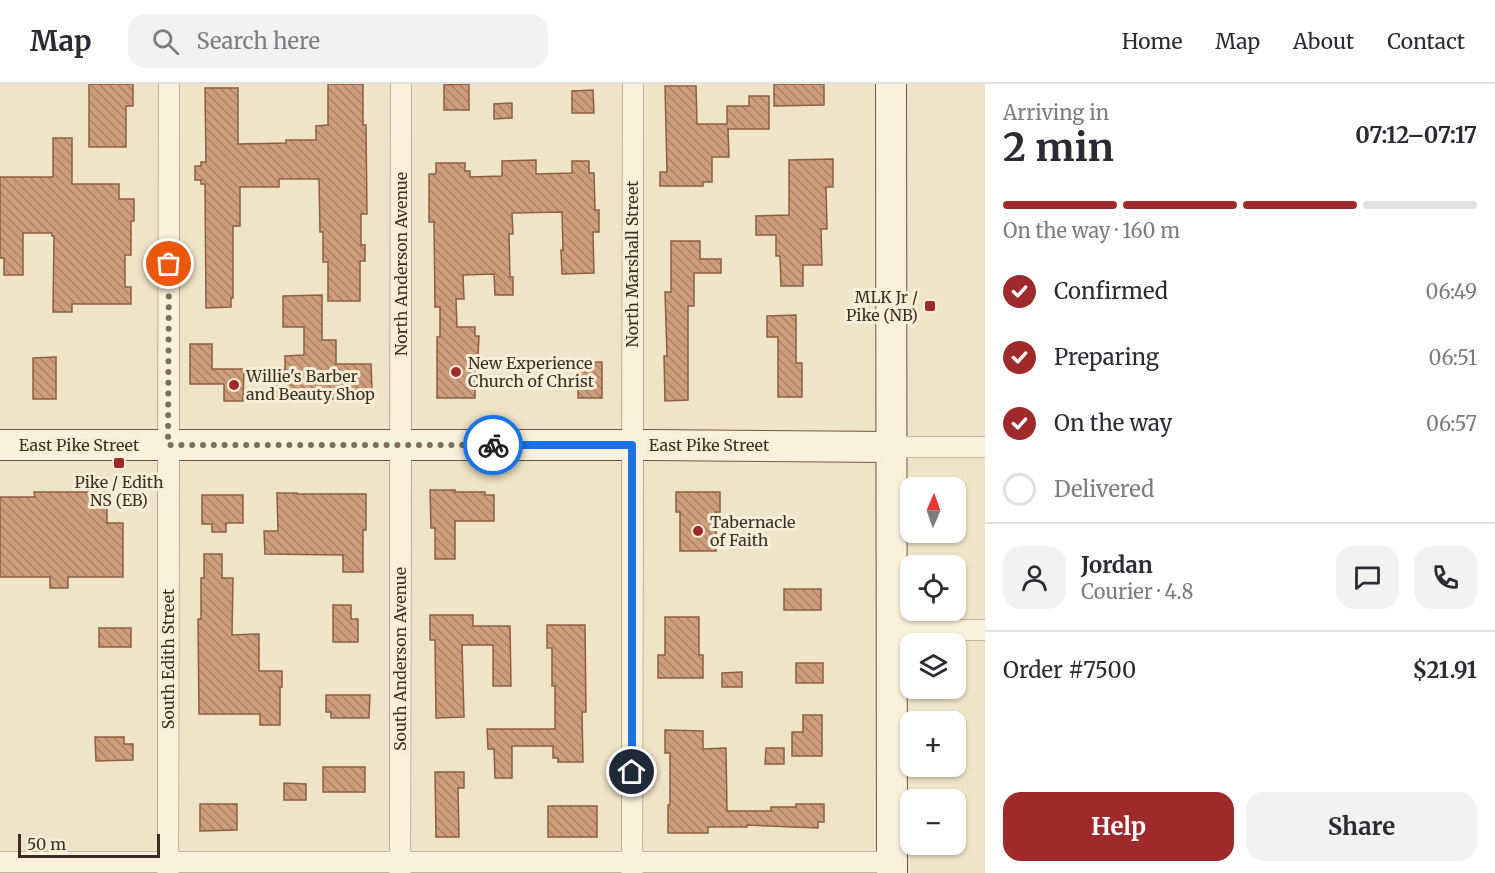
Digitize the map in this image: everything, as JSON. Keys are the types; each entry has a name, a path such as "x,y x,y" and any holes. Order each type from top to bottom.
{"street":[{"name":"South Edith Street","path":"168,867 169,84"},
{"name":"North Anderson Avenue","path":"400,445 401,84"},
{"name":"North Marshall Street","path":"632,867 633,84"},
{"path":"0,862 168,867 892,868 891,84"},
{"name":"East Pike Street","path":"0,445 985,447"},
{"name":"South Anderson Avenue","path":"400,445 400,867"},
{"path":"892,630 985,630"}],"building":[{"path":"89,84 133,84 133,106 126,106 126,147 89,147"},
{"path":"328,84 363,84 367,214 361,214 361,245 365,245 365,261 360,261 360,301 328,301 328,262 323,262 323,232 320,232 319,179 279,179 279,187 240,187 240,226 233,226 231,307 206,308 205,184 201,184 201,180 195,180 195,166 201,166 201,162 206,162 205,88 238,88 238,144 286,143 286,140 316,140 316,126 328,125"},
{"path":"469,84 469,110 444,110 444,85"},
{"path":"774,84 824,84 824,105 774,106"},
{"path":"665,86 696,86 697,124 727,124 727,106 749,106 749,96 769,96 769,129 728,129 729,157 712,157 712,182 703,182 703,186 660,186 660,172 667,172"},
{"path":"593,90 594,113 572,113 572,91"},
{"path":"512,103 512,118 494,119 494,104"},
{"path":"53,138 72,138 72,184 119,184 119,199 134,199 134,221 131,221 131,255 125,255 125,287 131,287 131,304 72,304 72,312 53,312 54,236 52,233 23,233 23,275 4,275 4,258 0,258 0,177 53,177"},
{"path":"833,159 833,187 826,187 827,229 821,229 822,265 803,265 803,286 781,286 780,256 776,256 776,235 756,235 756,216 789,215 789,160"},
{"path":"536,160 536,174 572,173 572,161 589,161 589,173 594,173 595,210 599,210 599,232 593,232 594,273 562,274 562,212 512,213 513,234 509,234 510,277 513,277 513,295 495,295 494,274 463,275 464,299 456,299 457,327 475,327 475,336 479,336 478,355 475,355 475,398 437,398 437,337 440,337 440,307 435,307 434,222 429,222 429,174 436,174 436,163 465,163 465,171 470,171 470,177 502,176 502,161"},
{"path":"671,241 700,241 700,259 721,259 721,273 694,273 694,306 688,306 688,400 665,401 664,356 667,356 665,292 671,292"},
{"path":"322,295 322,340 336,340 336,364 371,364 372,389 353,390 353,399 272,398 272,370 285,370 285,356 304,355 304,327 283,327 283,296"},
{"path":"796,315 796,363 802,363 802,397 778,397 778,337 767,337 767,316"},
{"path":"190,344 212,344 212,369 244,369 243,401 224,401 224,384 190,384"},
{"path":"56,357 56,399 33,399 33,358"},
{"path":"602,362 602,398 578,398 578,363"},
{"path":"430,490 485,492 485,495 494,495 494,521 455,521 455,559 435,559 435,528 431,528"},
{"path":"34,492 107,492 107,523 123,523 123,577 68,577 68,588 50,588 50,577 0,577 0,497 35,497"},
{"name":"Tabernacle of Faith","path":"676,492 720,492 720,512 716,512 716,551 680,551 680,512 676,512"},
{"path":"277,493 366,494 363,572 343,572 343,555 265,554 264,531 278,531"},
{"path":"202,495 243,495 243,523 226,523 226,532 212,532 212,524 202,524"},
{"path":"204,554 222,554 222,578 233,578 232,635 259,634 259,671 282,671 280,725 260,725 260,714 199,714 198,619 201,619 201,578 204,578"},
{"path":"784,589 821,589 821,610 784,610"},
{"path":"333,605 351,605 351,619 358,619 358,642 333,642"},
{"path":"430,615 473,615 473,626 510,626 511,686 493,686 493,645 462,645 464,717 436,718 435,640 430,640"},
{"path":"665,617 699,617 699,655 703,655 703,678 658,678 658,655 665,655"},
{"path":"547,625 585,625 586,712 582,712 583,762 558,762 558,758 553,758 553,746 512,746 512,778 495,778 494,749 488,749 487,729 555,729 555,686 552,686 552,648 547,648"},
{"path":"99,628 131,628 131,647 99,647"},
{"path":"796,663 823,663 823,683 796,683"},
{"path":"742,672 742,687 722,687 722,673"},
{"path":"326,695 370,695 369,718 331,718 331,712 326,712"},
{"path":"803,715 822,715 822,756 792,756 792,732 803,732"},
{"path":"665,730 703,731 703,749 726,748 727,811 771,811 771,807 824,804 824,822 818,822 818,828 747,825 747,827 708,827 708,833 668,833 670,753 665,753"},
{"path":"95,737 124,737 124,744 133,744 133,760 96,761"},
{"path":"766,748 784,748 784,764 765,764"},
{"path":"323,767 365,767 365,792 323,792"},
{"path":"435,772 464,772 464,788 458,788 459,837 436,837"},
{"path":"284,783 306,784 306,800 284,800"},
{"path":"200,804 237,804 237,830 200,831"},
{"path":"548,806 597,806 597,837 548,837"}],"way so far":[{"path":"169,264 168,445 493,445"}],"place":[{"name":"MLK Jr / Pike (NB)","path":"930,306"},
{"name":"New Experience Church of Christ","path":"456,372"},
{"name":"Willie's Barber and Beauty Shop","path":"234,385"},
{"name":"Pike / Edith NS (EB)","path":"119,463"},
{"name":"Tabernacle of Faith","path":"698,531"}],"route":[{"path":"493,445 632,445 632,772"}]}
